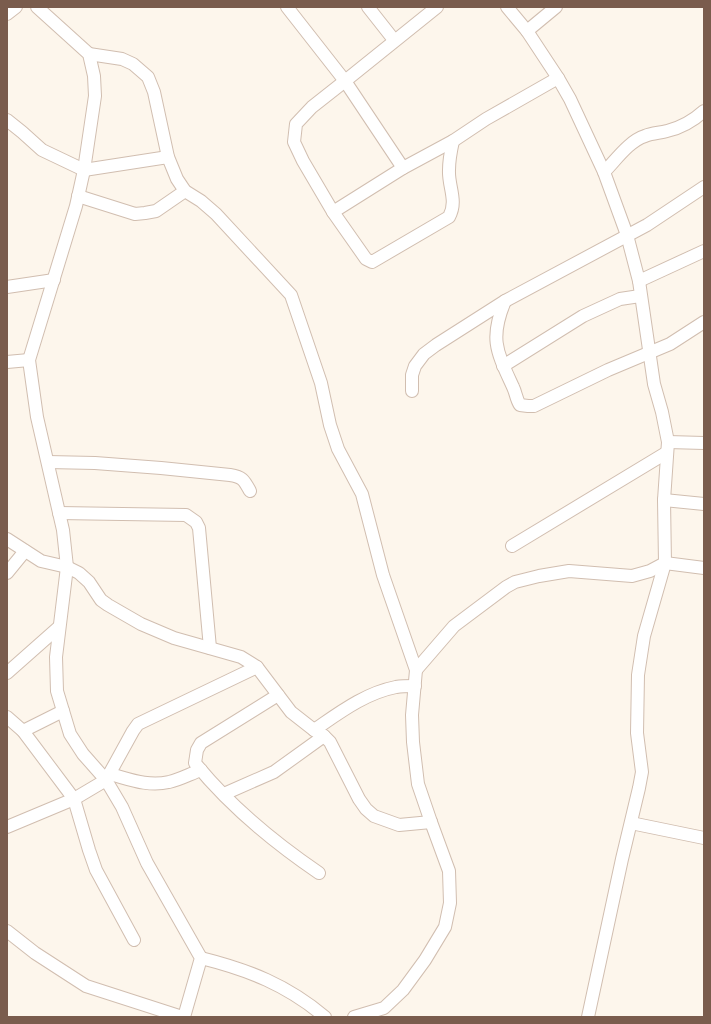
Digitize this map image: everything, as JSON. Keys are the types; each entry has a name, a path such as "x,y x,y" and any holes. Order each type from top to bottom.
{"street":[{"path":"7,14 16,7"},
{"path":"37,7 89,54 122,59 133,64 148,77 154,92 168,156 177,179 185,191 201,201 216,214 291,295 321,383 330,425 338,449 362,494 383,575 416,670 412,715 415,764 418,784 449,871 450,903 446,927 425,960 402,990 388,1013 354,1017"},
{"path":"287,7 345,81 403,168"},
{"path":"368,7 394,40"},
{"path":"437,7 312,107 296,124 294,142 303,161 333,212 366,259 369,262 372,262 449,217 452,211 453,203 449,172 453,141"},
{"path":"507,7 527,31 570,99 604,172 627,235 639,281 654,384 662,412 667,448 664,500 665,563 644,636 638,675 637,733 642,772 622,859 590,1016"},
{"path":"527,31 556,7"},
{"path":"89,54 94,76 95,96 84,170 54,280 29,360 37,417 59,512 68,567 56,657 57,691 70,734 83,754 108,777 147,863 202,958 238,968 260,977 304,1000 325,1017"},
{"path":"333,212 403,168 453,141 486,118 558,78"},
{"path":"604,172 627,148 637,140 645,136 668,131 696,118 704,111"},
{"path":"7,120 42,150 84,170 168,156"},
{"path":"412,392 412,375 415,366 424,354 446,338 505,301 647,224 704,186"},
{"path":"78,196 135,214 156,211 185,191"},
{"path":"639,281 704,252"},
{"path":"7,287 54,280"},
{"path":"503,366 583,316 620,299 640,296"},
{"path":"505,301 499,316 496,341 503,366 513,388 516,399 520,404 528,406 534,406 608,370 670,344 704,322"},
{"path":"7,362 29,360"},
{"path":"512,546 667,448 704,443"},
{"path":"48,462 95,463 230,475 244,480 250,491"},
{"path":"664,500 704,504"},
{"path":"59,512 186,515 196,522 199,528 210,648"},
{"path":"7,539 41,561 68,567 79,573 90,582 101,600 141,624 174,638 241,657 257,667 291,712 319,733 334,750 359,799 374,816 399,825 431,822"},
{"path":"7,573 24,551"},
{"path":"416,670 454,626 510,584 539,576 569,571 632,576 650,571 665,563 704,568"},
{"path":"7,673 59,627"},
{"path":"9,824 74,799 108,777 138,724 257,667"},
{"path":"224,794 274,772 344,709 380,692 396,687 415,686"},
{"path":"278,695 201,743 196,750 195,763 266,835 319,873"},
{"path":"22,731 63,711"},
{"path":"7,717 22,731 74,799 96,870 134,940"},
{"path":"108,777 148,784 157,784 170,782 201,770"},
{"path":"631,823 704,838"},
{"path":"7,931 35,953 86,986 183,1017 202,958"}]}
